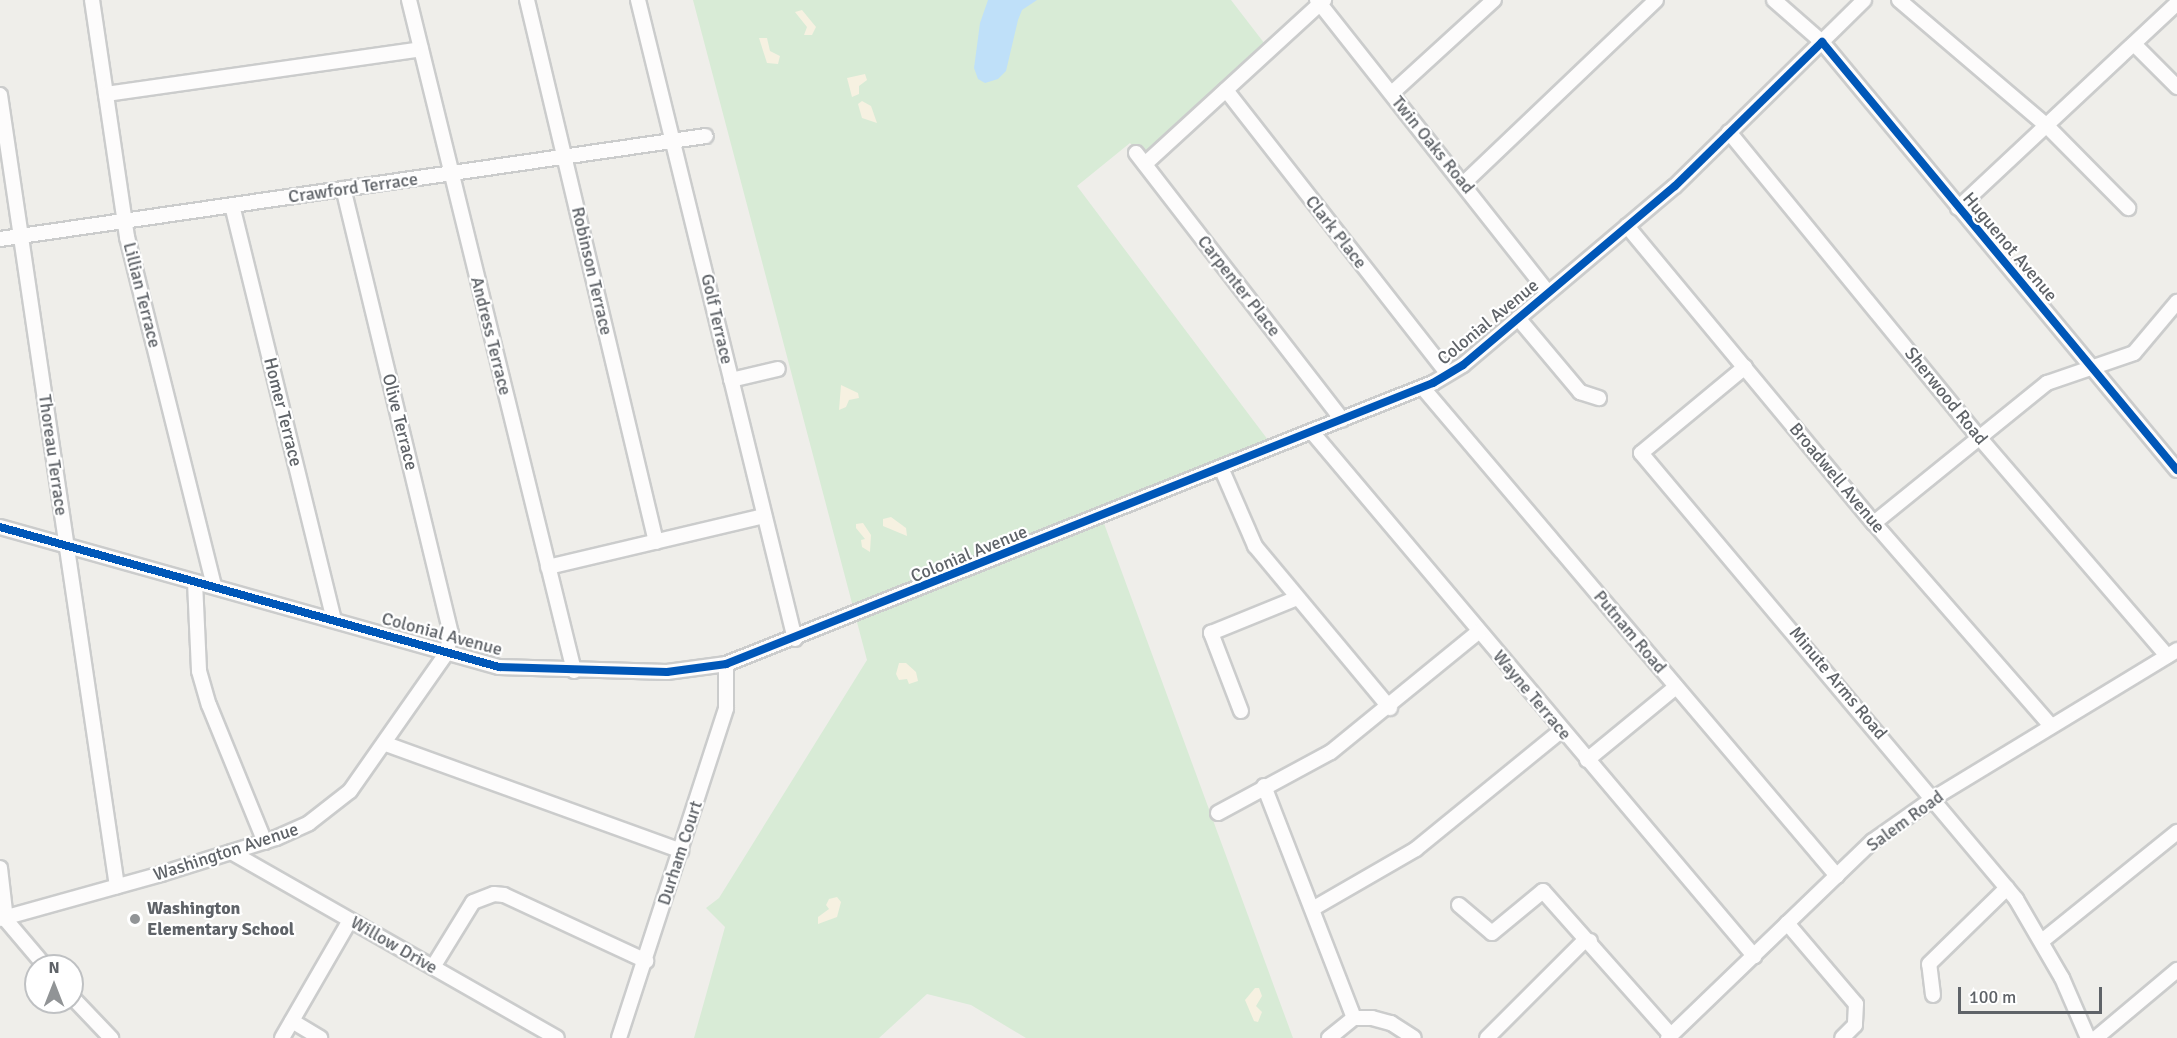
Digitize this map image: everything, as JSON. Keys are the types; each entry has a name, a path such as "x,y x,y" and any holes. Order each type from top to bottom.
{"street":[{"name":"Lillian Terrace","path":"92,0 124,221 214,586"},
{"name":"Andress Terrace","path":"409,0 574,671"},
{"name":"Robinson Terrace","path":"526,0 656,542"},
{"name":"Golf Terrace","path":"638,0 795,639"},
{"path":"1392,93 1494,0"},
{"path":"1464,183 1656,0"},
{"name":"Huguenot Avenue","path":"1774,0 1822,42 2177,470"},
{"name":"Colonial Avenue","path":"0,527 334,619 446,654 499,667 667,672 726,664 795,639 1222,470 1423,388 1448,374 1627,226 1729,132 1864,0"},
{"path":"1899,0 2046,125 2128,208"},
{"path":"1226,90 1320,1"},
{"name":"Twin Oaks Road","path":"1320,1 1548,292"},
{"path":"1958,208 2177,3"},
{"path":"2134,44 2177,87"},
{"path":"106,94 421,49"},
{"name":"Carpenter Place","path":"1226,90 1141,158 1342,420"},
{"name":"Clark Place","path":"1226,90 1448,374"},
{"name":"Thoreau Terrace","path":"0,95 117,886"},
{"name":"Sherwood Road","path":"1729,132 1978,436 2172,653"},
{"name":"Crawford Terrace","path":"0,239 706,136"},
{"name":"Olive Terrace","path":"343,189 451,634 446,654"},
{"name":"Homer Terrace","path":"232,205 334,619"},
{"name":"Broadwell Avenue","path":"1627,226 1874,522 2051,726"},
{"path":"1874,522 1978,436 2047,383 2134,352 2177,302"},
{"path":"1518,318 1580,392 1599,398"},
{"name":"Minute Arms Road","path":"1745,367 1641,453 1934,798 2007,888 2042,941 2088,1038"},
{"path":"731,380 778,369"},
{"name":"Putnam Road","path":"1423,388 1837,876"},
{"name":"Wayne Terrace","path":"1312,432 1478,632 1754,956"},
{"path":"1222,470 1255,546 1390,708"},
{"path":"548,567 764,516"},
{"path":"195,582 199,671 209,705 265,842"},
{"path":"1241,711 1211,633 1297,598"},
{"path":"1218,813 1264,786 1331,752 1390,708 1478,632"},
{"name":"Salem Road","path":"1669,1037 1874,841 1934,798 2172,653"},
{"name":"Washington Avenue","path":"3,918 265,842 309,823 350,791 386,744 446,654"},
{"name":"Durham Court","path":"619,1038 646,961 726,708 726,664"},
{"path":"1587,760 1676,687"},
{"path":"1314,908 1416,849 1562,730"},
{"path":"386,744 681,851"},
{"path":"1264,786 1314,908 1354,1018"},
{"path":"2042,941 2177,832"},
{"name":"Willow Drive","path":"231,852 556,1038"},
{"path":"0,868 3,918 34,954"},
{"path":"1933,995 1929,964 2007,888"},
{"path":"1459,905 1492,933 1543,891 1590,941 1669,1037"},
{"path":"433,968 473,902 494,894 504,895 646,961"},
{"path":"282,1038 350,920"},
{"path":"1787,923 1856,1004 1855,1025 1842,1038"},
{"path":"1487,1038 1584,941 1590,941"},
{"path":"2096,1038 2177,970"},
{"path":"84,1010 111,1038"},
{"path":"1329,1038 1354,1018 1391,1023 1414,1038"},
{"path":"292,1021 320,1038"}],"green space":[{"path":"693,0 1231,0 1268,48 1146,162 1130,143 1077,186 1274,448 1102,518 1293,1038 1026,1038 971,1005 927,994 879,1038 694,1038 725,927 706,908 719,898 867,660"}],"sand":[{"path":"802,10 816,27 812,35 804,35 807,27 795,12"},
{"path":"759,38 767,38 770,51 780,56 778,64 767,63"},
{"path":"865,74 867,80 859,86 859,94 852,97 847,78"},
{"path":"862,101 871,106 877,123 862,118 858,104"},
{"path":"841,385 858,393 859,398 849,400 846,407 839,410"},
{"path":"891,517 906,528 907,536 883,526 883,519"},
{"path":"863,523 871,535 870,552 862,547 861,540 865,539 856,528 856,524"},
{"path":"899,663 906,663 916,672 918,681 909,684 907,679 899,680 896,674"},
{"path":"837,897 841,902 837,917 818,924 818,917 829,909 826,905 829,899"},
{"path":"1255,988 1259,988 1262,996 1256,1006 1262,1012 1258,1022 1254,1021 1245,1000"}],"water":[{"path":"988,0 1037,0 1022,10 1006,71 998,79 985,83 978,79 974,68 980,23"}],"cycle path":[{"path":"0,527 499,667 667,672 726,664 1433,383 1463,365 1675,186 1822,42 2177,470"}],"place":[{"name":"Washington Elementary School","path":"135,919"}]}
